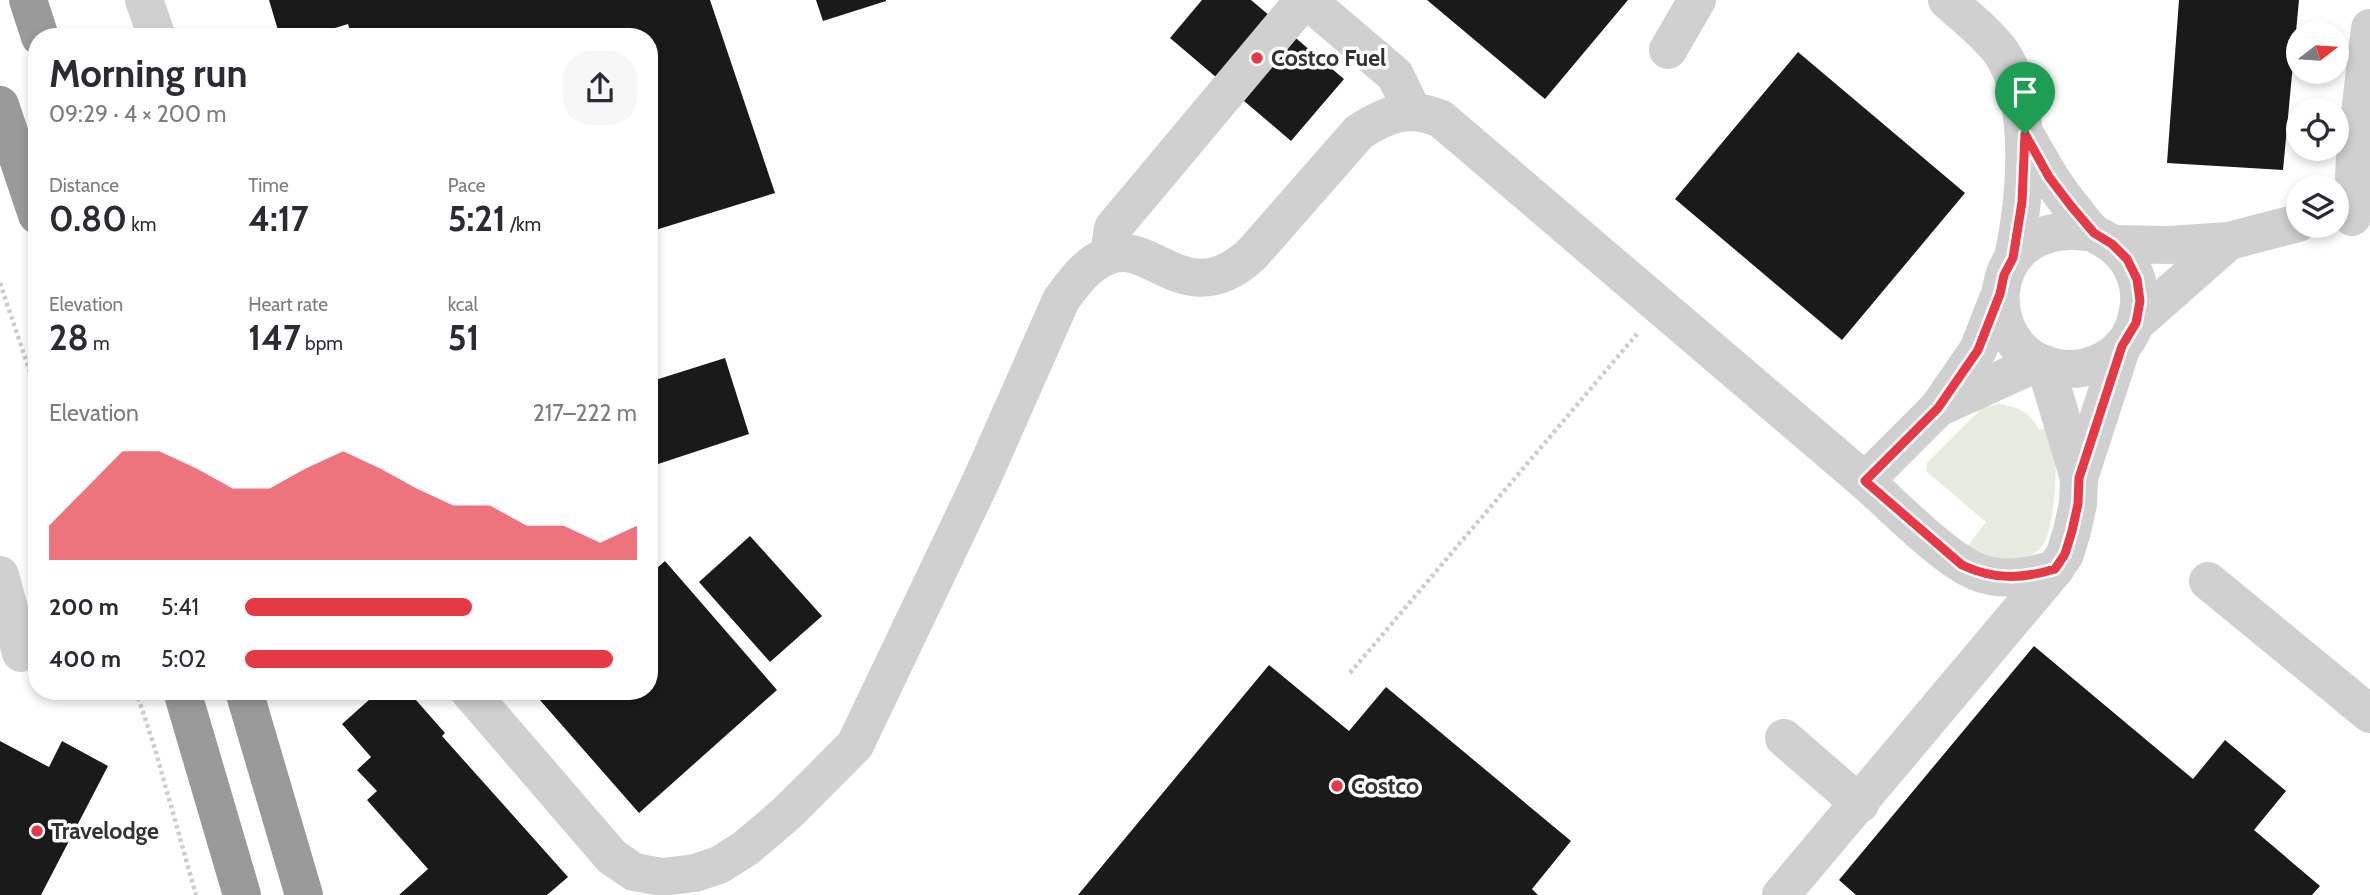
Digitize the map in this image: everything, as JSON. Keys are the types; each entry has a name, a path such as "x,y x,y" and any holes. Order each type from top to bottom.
{"highway":[{"path":"28,0 37,28"},
{"path":"0,105 28,188"},
{"path":"0,152 28,219"},
{"path":"185,700 242,895"},
{"path":"247,700 304,895"}],"street":[{"path":"144,0 154,28"},
{"path":"1109,254 1113,228 1305,0 1395,75 1413,112"},
{"path":"1668,50 1697,0"},
{"path":"1947,0 1988,35 2003,55 2013,78 2025,134 2022,202 2013,258"},
{"path":"2353,217 2356,157 2370,28"},
{"path":"477,700 612,857 634,872 668,886 719,865 746,848 787,813 855,746 981,481 1061,300 1074,281 1090,266 1109,254 1126,253 1143,258 1182,276 1201,278 1231,270 1252,254 1359,132 1375,121 1413,112 1424,112 1441,119 1962,565 1999,578 2055,569"},
{"path":"1782,895 2065,554 2078,504 2079,478 2140,301 2137,279 2127,259 2103,238 2049,177 2025,134"},
{"path":"1865,481 1938,408 1978,350 2000,294 2004,275 2013,258 2027,244 2047,233 2071,229 2103,238 2169,246 2229,241 2286,226"},
{"path":"2000,294 2002,315 2009,334 2022,350 2042,363 2065,369 2086,368 2106,359 2229,241"},
{"path":"1938,408 2042,363"},
{"path":"2042,363 2079,478"},
{"path":"0,575 21,653"},
{"path":"2208,581 2370,714"},
{"path":"1784,738 1860,804"}],"path":[{"path":"0,283 28,366"},
{"path":"1350,673 1660,306"},
{"path":"139,700 197,895"}],"shaded area":[{"path":"1999,404 2023,411 2039,430 2048,428 2055,455 2053,505 2044,543 2031,555 2002,560 1964,551 1986,522 1926,471 1927,463 1983,407"}],"building":[{"path":"269,0 710,0 775,193 658,229 658,28 349,28 348,24 335,28 277,28"},
{"path":"816,0 886,0 886,1 823,21"},
{"name":"Costco Fuel","path":"1202,0 1251,0 1344,79 1291,141 1170,38"},
{"path":"1427,0 1628,0 1545,99"},
{"path":"2179,0 2299,0 2297,21 2286,21 2286,84 2291,84 2290,98 2286,98 2283,170 2167,163"},
{"path":"1798,52 1965,193 1842,340 1675,199"},
{"path":"725,358 749,434 658,464 658,379"},
{"path":"750,536 822,616 770,662 699,582"},
{"path":"665,561 777,690 639,813 540,700 658,700 658,567"},
{"path":"2034,646 2193,779 2225,740 2286,791 2254,830 2320,886 2312,895 1856,895 1839,880"},
{"name":"Costco","path":"1269,665 1349,731 1386,687 1571,841 1532,889 1538,895 1078,895"},
{"path":"369,700 416,700 445,733 442,736 568,877 547,895 399,895 428,869 367,800 377,791 357,770 371,757 342,724"},
{"name":"Travelodge","path":"0,741 49,767 62,741 108,766 41,895 0,895"}],"place":[{"name":"Costco Fuel","path":"1257,58"},
{"name":"Costco","path":"1337,786"},
{"name":"Travelodge","path":"37,831"}],"route":[{"path":"2025,134 2049,177 2071,206 2094,233 2112,244 2127,259 2137,279 2140,301 2136,323 2122,346 2079,478 2078,504 2065,554 2055,569 2034,575 1999,578 1962,565 1865,481 1938,408 1978,350 2000,294 2004,275 2013,258 2022,202 2025,134"}]}
